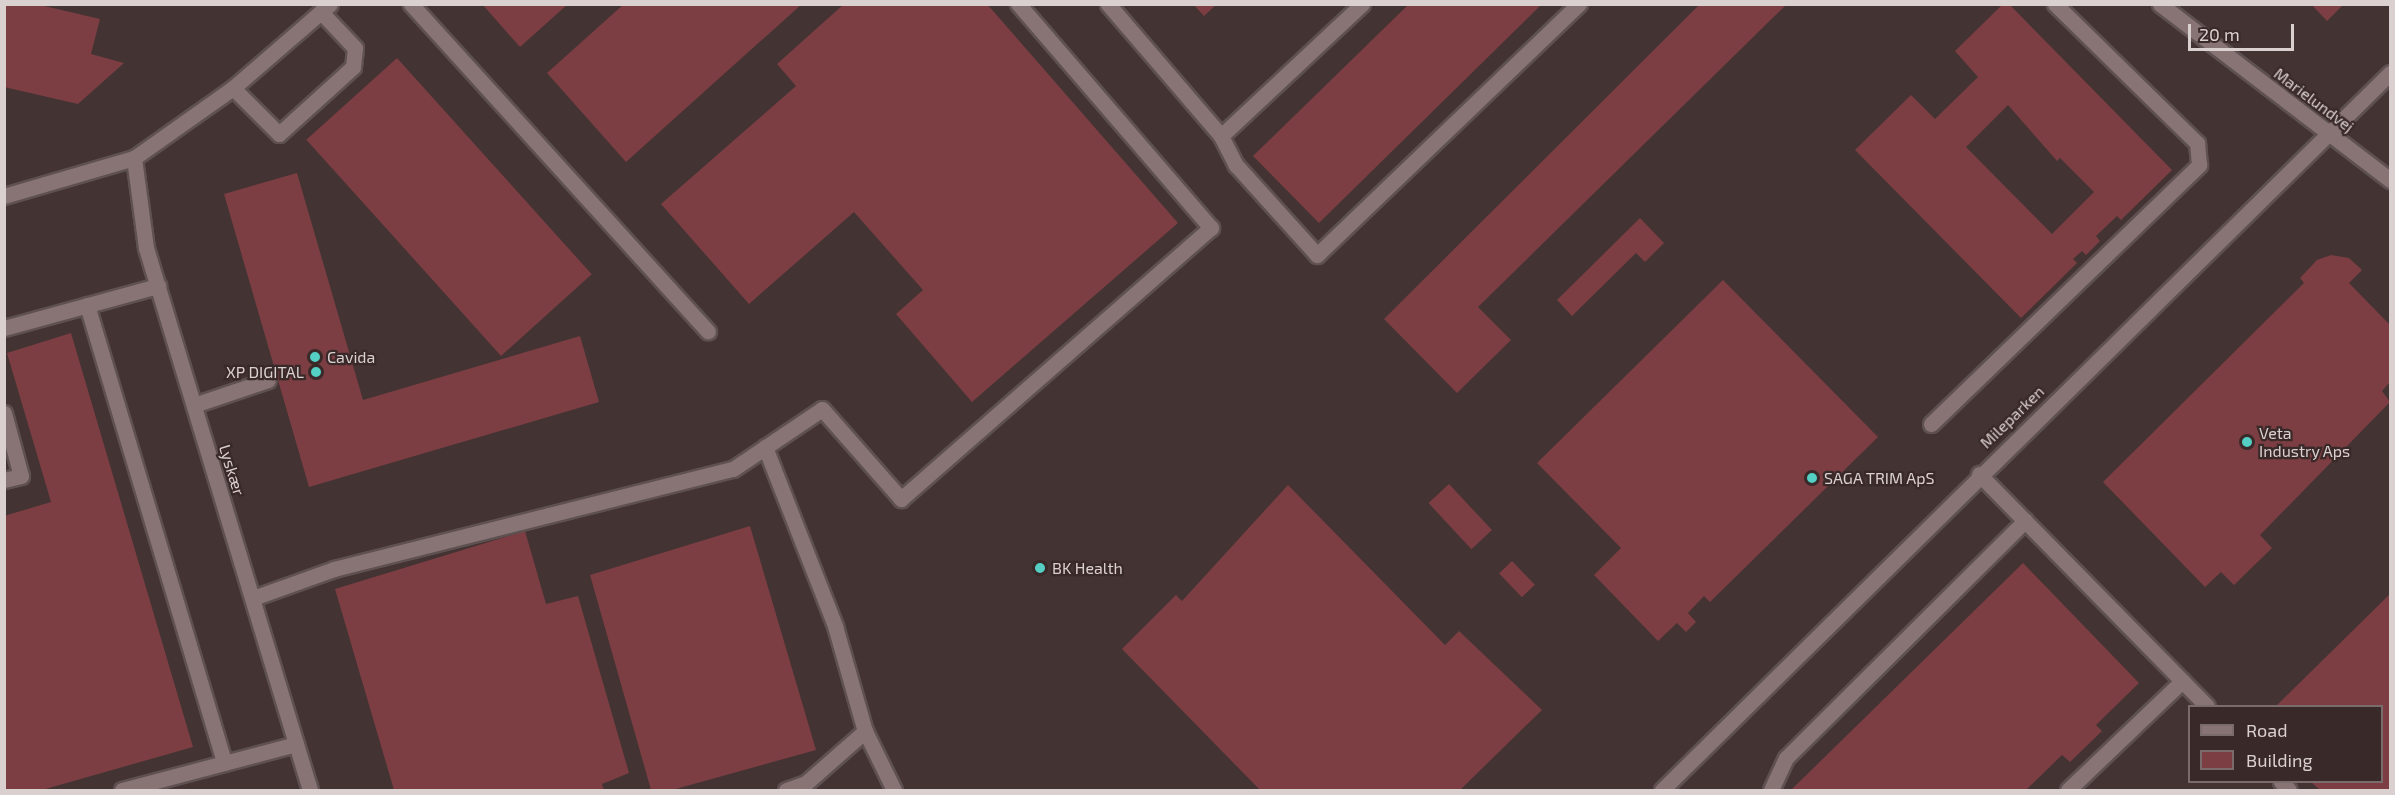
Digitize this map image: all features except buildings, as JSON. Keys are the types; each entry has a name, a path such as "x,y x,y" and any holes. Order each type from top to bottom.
{"street":[{"path":"411,4 708,331"},
{"path":"253,598 334,569 733,468 822,409 901,499 1211,228 1018,4"},
{"path":"1108,4 1221,136 1236,165 1317,255 1579,4"},
{"path":"1221,136 1362,4"},
{"path":"1931,424 2199,165 2197,143 2055,4"},
{"name":"Marielundvej","path":"2160,4 2391,180"},
{"path":"4,196 134,158 233,88 326,8 356,48 353,67 279,134 233,88"},
{"name":"Mileparken","path":"1664,790 1979,474 2391,73"},
{"name":"Lyskær","path":"134,158 146,248 310,790"},
{"path":"4,328 158,286"},
{"path":"87,305 224,763"},
{"path":"194,405 268,380"},
{"path":"4,413 21,476 4,480"},
{"path":"765,447 835,626 865,731 894,790"},
{"path":"1979,474 2206,705"},
{"path":"1771,790 1786,758 2025,521"},
{"path":"2068,790 2182,681"},
{"path":"786,790 806,783 865,731"},
{"path":"122,790 296,744"}],"place":[{"name":"Cavida","path":"315,357"},
{"name":"XP DIGITAL","path":"316,372"},
{"name":"Veta Industry Aps","path":"2247,442"},
{"name":"SAGA TRIM ApS","path":"1812,478"},
{"name":"BK Health","path":"1040,568"}]}
